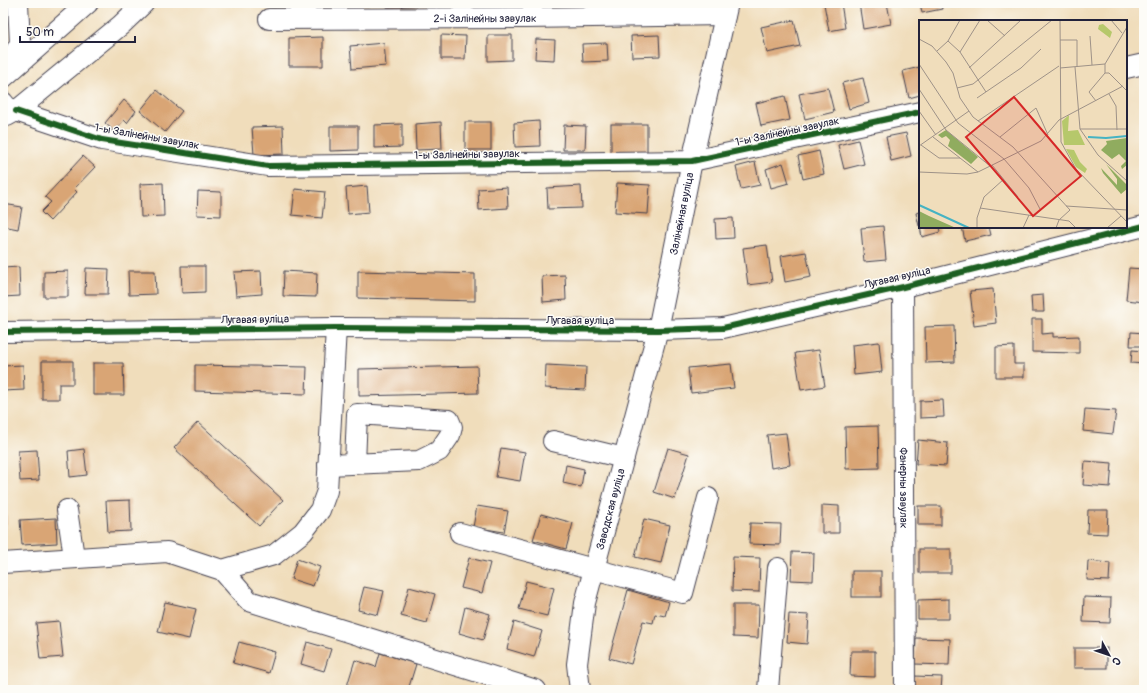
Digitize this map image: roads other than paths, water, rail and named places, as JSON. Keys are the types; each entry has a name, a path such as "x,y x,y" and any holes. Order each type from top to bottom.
{"street":[{"path":"3,74 20,44 18,3"},
{"path":"3,78 88,3"},
{"path":"7,110 121,25 144,3"},
{"name":"2-і Залінейны завулак","path":"269,19 526,11 726,9"},
{"name":"Залінейная вуліца","path":"658,330 692,161 726,9"},
{"path":"1127,68 1144,64"},
{"name":"1-ы Залінейны завулак","path":"7,110 102,140 268,166 692,161 919,112"},
{"name":"Лугавая вуліца","path":"3,332 336,328 658,330 723,328 903,287 1144,226"},
{"name":"Фанерны завулак","path":"903,287 905,690"},
{"path":"222,570 274,555 303,532 320,510 327,491 336,328"},
{"name":"Заводская вуліца","path":"580,690 577,664 585,603 658,330"},
{"path":"328,465 356,464 419,461 439,451 450,435 452,427 449,420 357,414 356,464"},
{"path":"553,441 624,458"},
{"path":"460,533 683,593 708,498"},
{"path":"67,510 74,557"},
{"path":"3,563 74,557 168,552 222,570 249,601 536,690"},
{"path":"768,690 778,568"}]}
